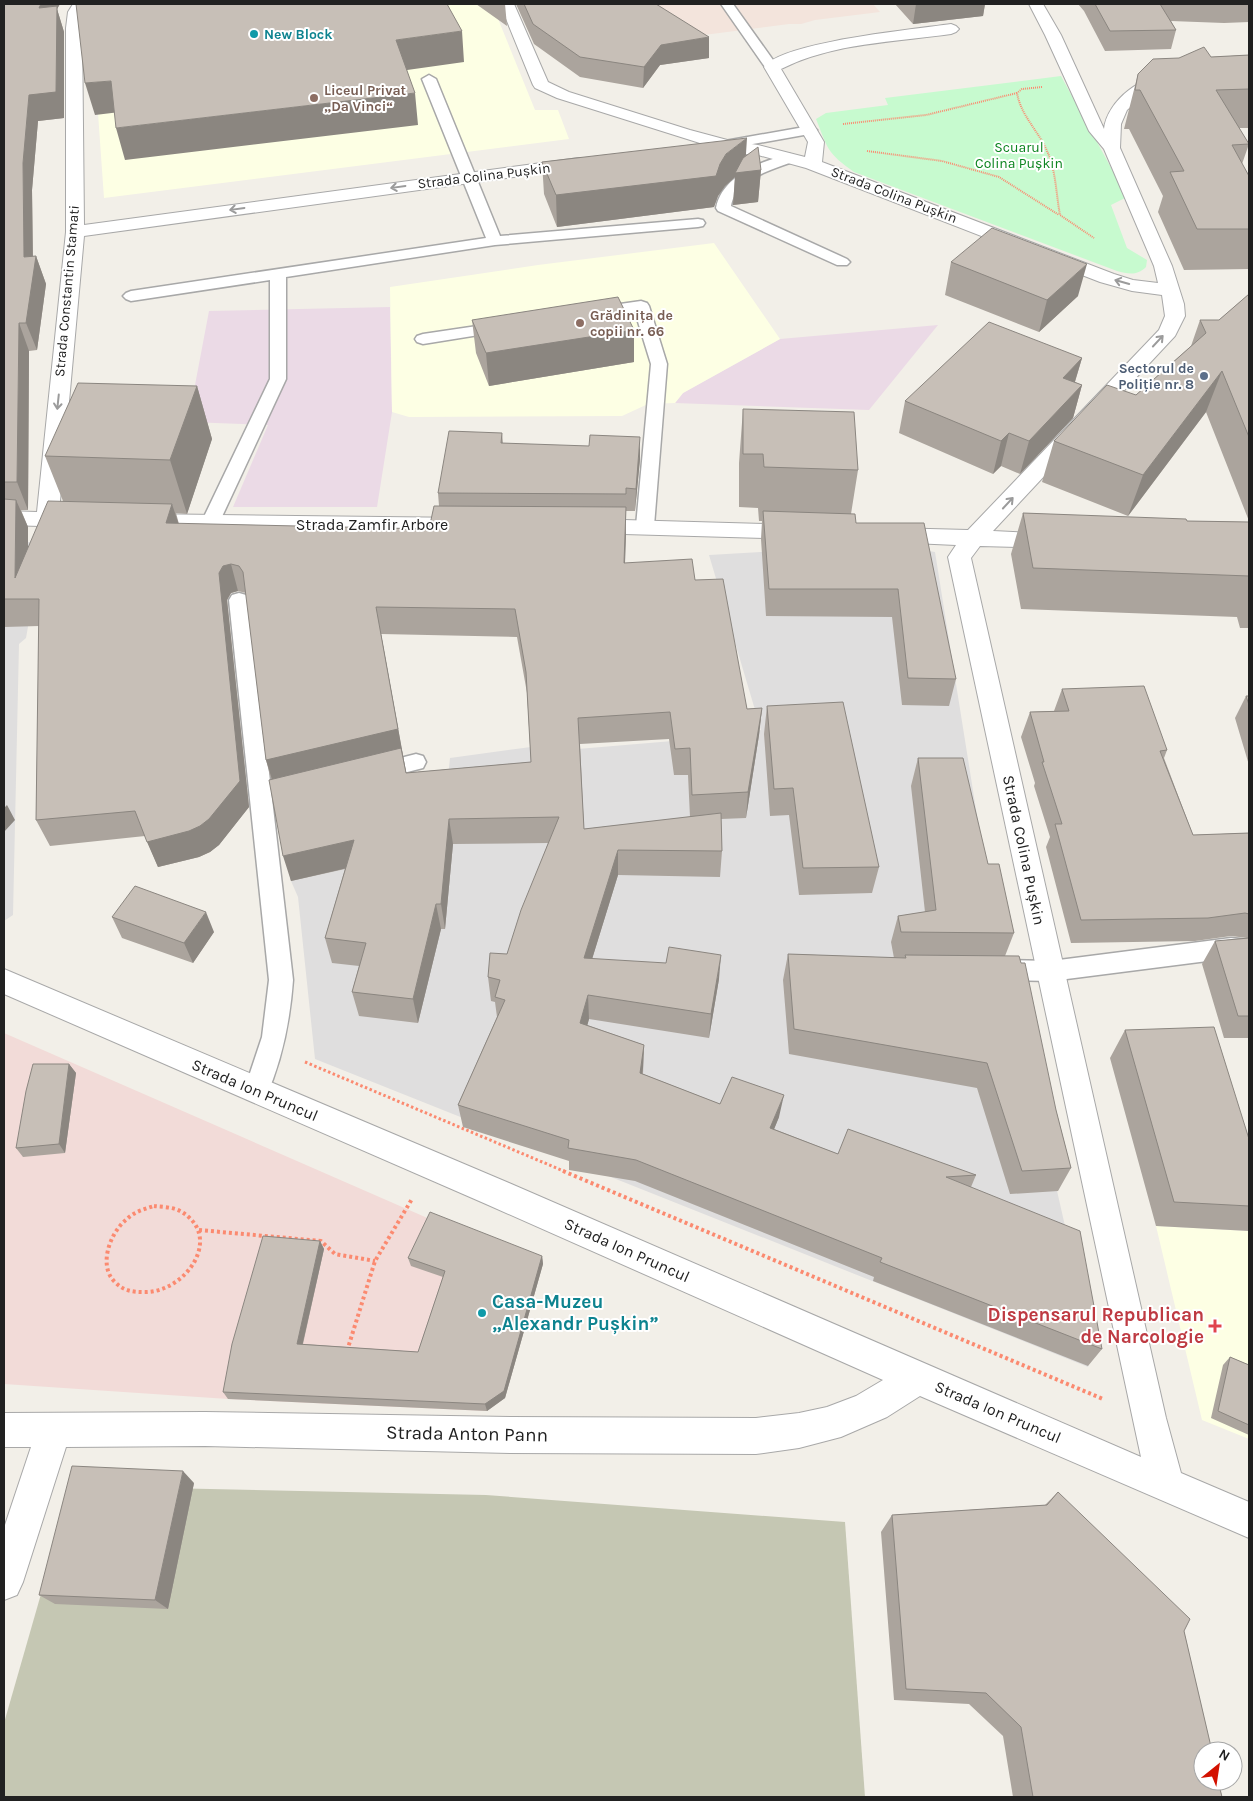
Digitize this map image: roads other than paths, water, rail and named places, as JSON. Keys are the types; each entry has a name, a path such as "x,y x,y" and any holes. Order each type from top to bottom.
{"street":[{"name":"Strada Constantin Stamati","path":"47,519 75,232 74,28 76,12 80,4"},
{"path":"507,4 541,85 563,95 724,145"},
{"name":"Strada Colina Pușkin","path":"1036,4 1097,131 1112,148 1163,266 1174,304 1175,316 1168,332 974,538 960,557 1149,1418 1166,1486"},
{"path":"814,156 810,130 772,67 784,60 834,46 951,29"},
{"path":"1112,148 1113,123 1119,109 1128,98 1161,82 1180,79"},
{"name":"Strada Colina Pușkin","path":"685,150 724,145 790,158 814,156 1107,278 1132,285 1170,290"},
{"name":"Strada Colina Pușkin","path":"75,232 597,161"},
{"path":"4,518 95,520"},
{"name":"Strada Zamfir Arbore","path":"123,521 487,525"},
{"path":"566,526 645,526 815,532"},
{"path":"874,535 1072,541"},
{"name":"Strada Ion Pruncul","path":"4,981 256,1091 437,1166 917,1378 1249,1520"},
{"name":"Strada Anton Pann","path":"4,1430 205,1429 510,1436 756,1436 790,1434 824,1426 868,1408 917,1378"},
{"path":"4,1582 54,1430"}],"lane":[{"path":"727,4 738,12 772,67"},
{"path":"429,79 495,241"},
{"path":"724,145 810,130"},
{"path":"790,158 741,181 730,190 723,200 723,208 842,262"},
{"path":"131,296 495,241 698,223"},
{"path":"210,523 278,379 278,273"},
{"path":"575,316 641,306 659,364 645,526"},
{"path":"423,339 518,325"},
{"path":"239,600 270,798 281,980 280,1012 272,1048 256,1091"},
{"path":"358,776 416,762"},
{"path":"973,970 1051,970 1231,948 1249,949"}],"place":[{"name":"New Block","path":"254,34"},
{"name":"Liceul Privat „Da Vinci“","path":"314,98"},
{"name":"Grădinița de copii nr. 66","path":"580,323"},
{"name":"Sectorul de Poliție nr. 8","path":"1204,376"},
{"name":"Casa-Muzeu „Alexandr Pușkin”","path":"482,1313"},
{"name":"Dispensarul Republican de Narcologie","path":"1215,1326"}],"park label":[{"name":"Scuarul Colina Pușkin","path":"1019,156"}]}
